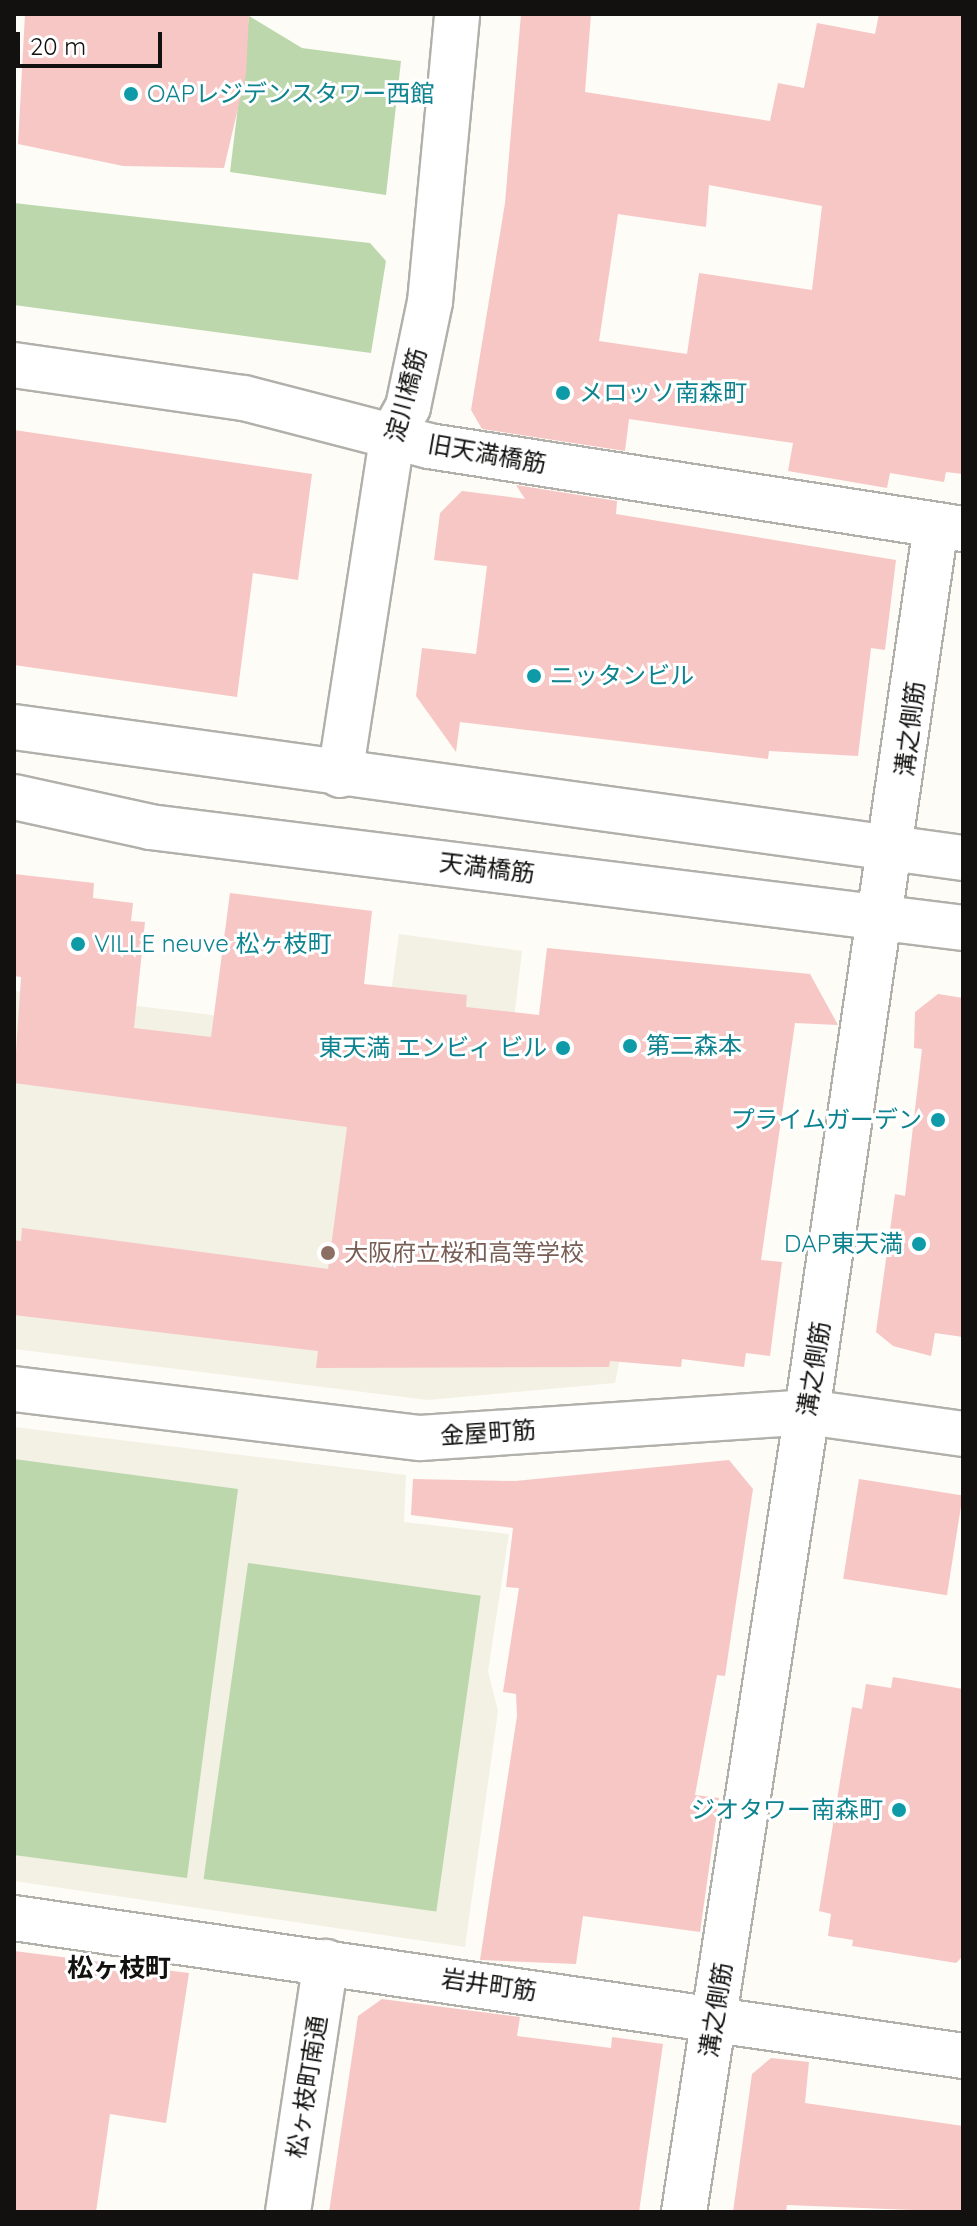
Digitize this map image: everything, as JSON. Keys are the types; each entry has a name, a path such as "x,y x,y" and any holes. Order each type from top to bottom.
{"street":[{"name":"淀川橋筋","path":"340,775 393,434 408,407 430,302 457,14"},
{"name":"旧天満橋筋","path":"14,365 244,398 393,434 429,446 950,527"},
{"name":"溝之側筋","path":"684,2212 893,848 950,527"},
{"path":"14,727 340,775 963,858"},
{"name":"天満橋筋","path":"14,797 150,827 963,928"},
{"name":"金屋町筋","path":"14,1389 420,1438 807,1412 963,1434"},
{"name":"岩井町筋","path":"14,1918 963,2056"},
{"name":"松ヶ枝町南通","path":"288,2212 326,1962"}],"shaded area":[{"name":"大阪府立桜和高等学校","path":"399,934 522,951 500,1137 660,1157 615,1383 428,1400 14,1349 14,991 385,1036"},
{"path":"14,1427 406,1475 404,1522 509,1534 488,1671 498,1711 465,1947 14,1881"}],"green space":[{"path":"249,16 302,48 401,61 386,195 230,172"},
{"path":"14,203 370,243 386,261 371,353 14,305"},
{"path":"14,1459 238,1489 187,1878 14,1855"},
{"path":"248,1563 481,1596 436,1912 204,1879"}],"building":[{"name":"OAPレジデンスタワー西館","path":"25,14 249,14 246,74 224,168 123,166 18,144"},
{"path":"521,14 591,14 585,92 770,121 778,83 804,88 817,23 875,34 879,14 963,14 963,474 946,472 944,482 890,473 887,488 788,471 793,443 629,419 625,451 482,429 471,410 505,203","holes":["709,185 822,206 812,290 699,273 687,354 599,341 618,214 706,227"]},
{"path":"14,430 312,474 298,580 253,573 237,697 14,665"},
{"path":"516,485 617,501 616,514 896,560 885,650 871,648 858,756 769,751 768,759 460,722 456,752 416,696 422,648 476,654 487,566 434,560 440,513 462,491 525,499"},
{"path":"14,874 94,883 93,898 133,903 131,921 145,922 134,1028 211,1037 230,893 372,911 364,984 467,995 466,1007 539,1015 547,948 810,974 838,1025 795,1023 761,1260 782,1262 770,1356 746,1353 744,1367 682,1359 681,1367 610,1361 609,1367 316,1368 318,1351 14,1315 14,1240 21,1241 22,1228 328,1269 347,1127 14,1083 21,977 14,976"},
{"path":"938,994 963,998 963,1337 935,1333 931,1356 893,1346 876,1332 895,1194 905,1196 922,1049 914,1048 915,1012"},
{"path":"729,1460 753,1489 725,1676 717,1675 695,1795 719,1798 700,1932 583,1916 576,1964 480,1960 517,1716 516,1694 503,1692 519,1588 506,1587 513,1528 411,1515 413,1479 515,1481"},
{"path":"859,1479 963,1495 947,1595 843,1579"},
{"name":"ジオタワー南森町","path":"893,1677 963,1689 963,1956 956,1963 852,1946 853,1940 828,1936 831,1914 819,1911 852,1707 862,1709 866,1684 891,1688"},
{"path":"14,1951 189,1973 166,2123 110,2114 96,2212 14,2212"},
{"path":"382,1999 520,2017 517,2036 611,2048 612,2037 663,2044 639,2212 329,2212 358,2016"},
{"path":"771,2058 809,2062 805,2103 963,2126 963,2212 787,2205 786,2212 733,2212 752,2074"}],"place":[{"name":"OAPレジデンスタワー西館","path":"131,94"},
{"name":"メロッソ南森町","path":"563,393"},
{"name":"ニッタンビル","path":"534,676"},
{"name":"VILLE neuve 松ヶ枝町","path":"78,944"},
{"name":"第二森本","path":"630,1046"},
{"name":"東天満 エンビィ ビル","path":"563,1048"},
{"name":"プライムガーデン","path":"938,1120"},
{"name":"DAP東天満","path":"919,1244"},
{"name":"大阪府立桜和高等学校","path":"328,1253"},
{"name":"ジオタワー南森町","path":"899,1810"}],"district":[{"name":"松ヶ枝町","path":"119,1968"}]}
